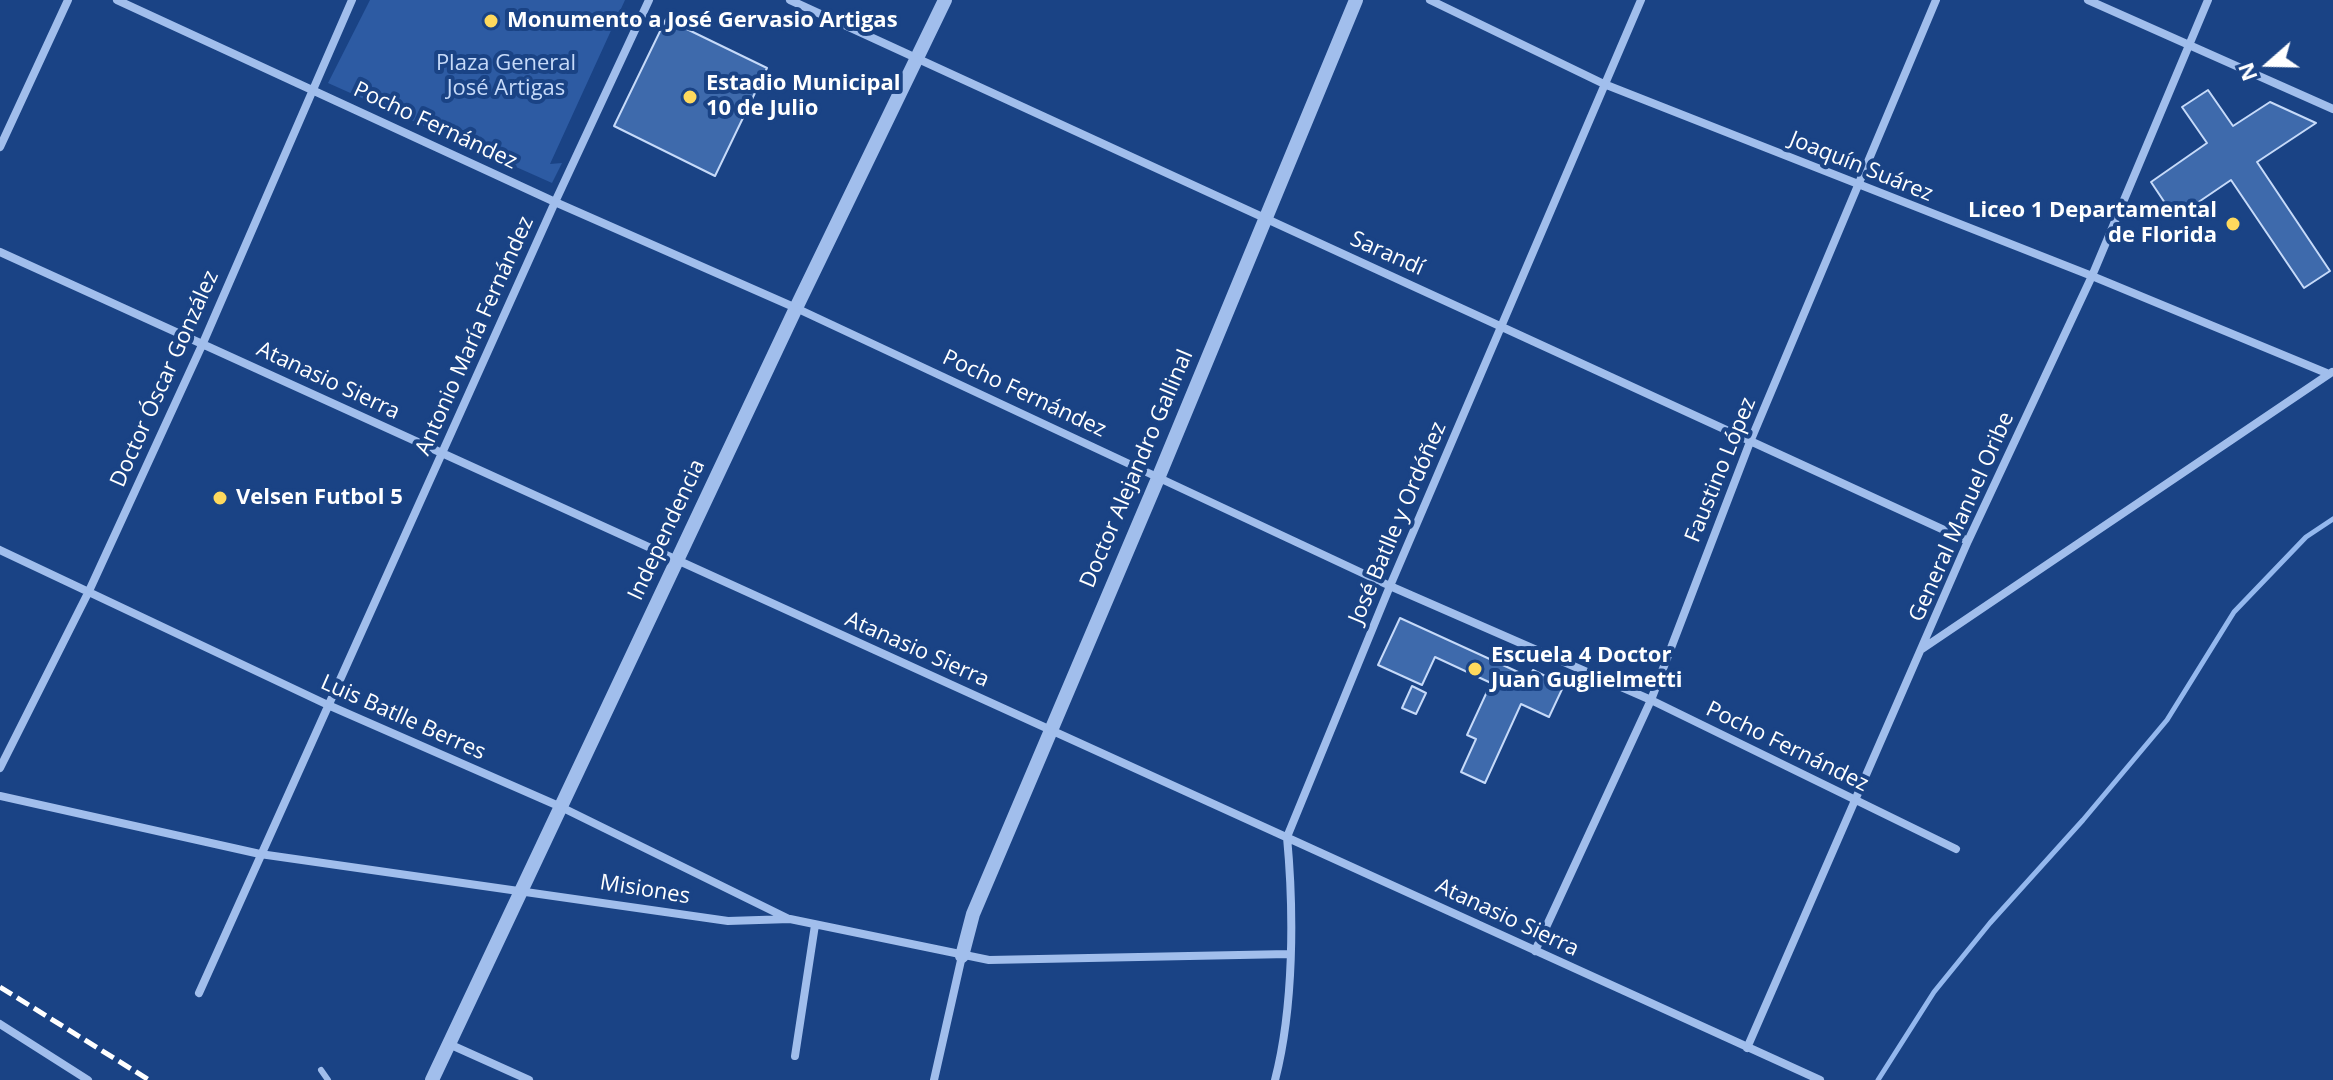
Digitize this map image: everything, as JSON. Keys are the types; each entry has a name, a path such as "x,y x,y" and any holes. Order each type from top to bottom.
{"street":[{"path":"0,147 68,0"},
{"name":"Pocho Fernández","path":"117,0 555,202 796,308 1390,586 1651,700 1956,849"},
{"name":"Doctor Óscar González","path":"0,768 89,591 203,343 352,0"},
{"name":"Antonio María Fernández","path":"199,993 649,0"},
{"name":"Sarandí","path":"790,0 1968,541"},
{"name":"Independencia","path":"432,1080 796,308 945,0"},
{"name":"Doctor Alejandro Gallinal","path":"962,956 973,914 1356,0"},
{"name":"Joaquín Suárez","path":"1430,0 1604,84 2331,372"},
{"name":"José Batlle y Ordóñez","path":"1275,1080 1285,1033 1289,954 1290,866 1287,837 1390,586 1641,0"},
{"name":"Faustino López","path":"1535,951 1651,700 1750,442 1936,0"},
{"path":"2088,0 2333,109"},
{"name":"General Manuel Oribe","path":"1747,1048 1968,541 2092,276 2208,0"},
{"name":"Atanasio Sierra","path":"0,252 1815,1079"},
{"path":"1922,649 2331,372"},
{"name":"Luis Batlle Berres","path":"0,550 328,705 561,807 790,919"},
{"name":"Misiones","path":"0,796 260,854 728,921 790,919 962,956 1008,961 1289,954"},
{"path":"795,1056 815,925"},
{"path":"934,1080 962,956"},
{"path":"0,1024 88,1080"},
{"path":"449,1044 529,1080"}],"lane":[{"path":"321,1070 328,1080"}],"green space":[{"name":"Plaza General José Artigas","path":"370,0 625,0 550,164 562,163 552,183 328,83"}],"building":[{"name":"Estadio Municipal 10 de Julio","path":"666,19 767,68 715,176 614,126"},
{"path":"2208,90 2233,126 2270,102 2316,123 2257,162 2330,271 2304,288 2231,180 2175,218 2151,182 2207,143 2182,107"},
{"path":"1400,618 1529,677 1533,670 1564,685 1549,717 1521,704 1485,783 1461,772 1476,739 1467,735 1491,683 1435,657 1422,685 1378,665"},
{"path":"1412,686 1426,693 1416,714 1402,708"}],"waterway":[{"path":"1878,1080 1934,992 2167,720 2234,612 2306,537 2333,519"}],"railway":[{"path":"0,987 149,1080"}],"place":[{"name":"Monumento a José Gervasio Artigas","path":"491,21"},
{"name":"Estadio Municipal 10 de Julio","path":"690,97"},
{"name":"Liceo 1 Departamental de Florida","path":"2233,224"},
{"name":"Velsen Futbol 5","path":"220,498"},
{"name":"Escuela 4 Doctor Juan Guglielmetti","path":"1475,669"}]}
